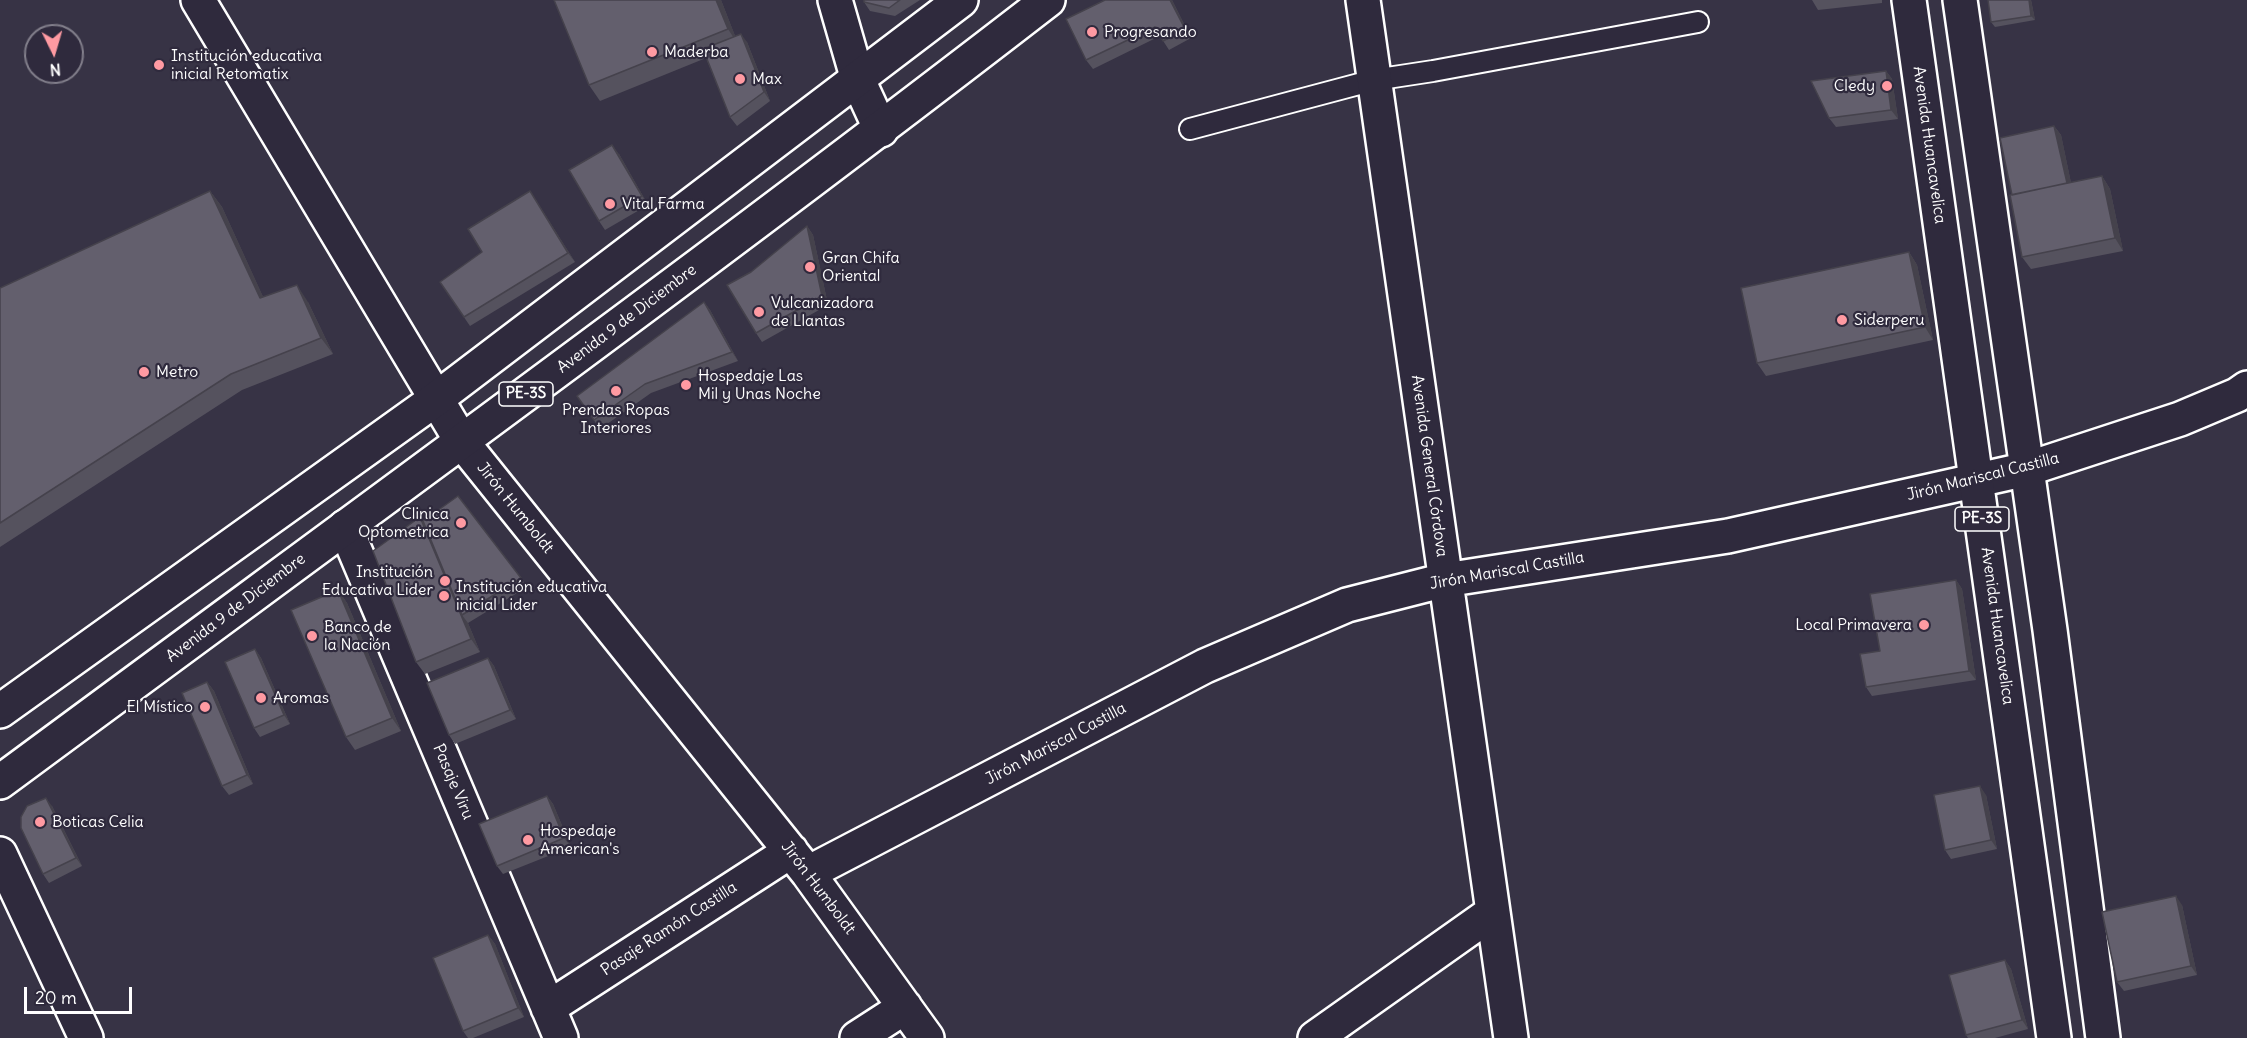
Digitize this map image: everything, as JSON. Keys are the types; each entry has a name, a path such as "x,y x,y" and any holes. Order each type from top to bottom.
{"main road":[{"name":"Jirón Humboldt","path":"198,0 462,442 799,862 927,1038"},
{"path":"835,0 858,80 881,130"},
{"name":"PE-3S","path":"0,711 436,399 961,0"},
{"name":"Avenida 9 de Diciembre","path":"0,782 881,130 1048,0"},
{"name":"Avenida General Córdova","path":"1363,0 1511,1038"},
{"name":"Avenida Huancavelica","path":"1909,0 2054,1038"},
{"name":"PE-3S","path":"1960,0 2027,469 2103,1038"},
{"name":"Jirón Mariscal Castilla","path":"799,862 1205,666 1347,605 1445,580 1728,536 2027,469 2180,419 2237,395 2247,388"},
{"name":"Pasaje Viru","path":"345,527 561,1038"},
{"path":"0,854 86,1038"},
{"name":"Pasaje Ramón Castilla","path":"548,1008 799,862"},
{"path":"1315,1038 1493,912"},
{"path":"857,1038 904,1007"}],"lane":[{"path":"1190,129 1374,80 1698,22"}],"building":[{"name":"Maderba","path":"554,0 716,0 728,29 589,85"},
{"path":"864,0 900,0 889,8 864,2"},
{"path":"1105,0 1170,0 1185,29 1163,41 1155,27 1086,60 1066,19"},
{"path":"1988,0 2029,0 2031,16 1991,22"},
{"name":"Max","path":"741,34 764,92 730,117 703,49"},
{"path":"1886,71 1891,110 1829,118 1811,81"},
{"path":"2054,126 2067,183 2012,195 2000,138"},
{"path":"612,145 642,196 599,221 569,170"},
{"path":"2102,176 2115,238 2022,257 2010,195"},
{"name":"Metro","path":"210,191 260,298 297,285 321,338 231,374 0,523 0,288"},
{"path":"530,191 568,253 464,317 440,282 482,252 468,229"},
{"path":"807,226 822,296 756,333 727,285 751,272"},
{"name":"Siderperu","path":"1909,252 1925,327 1757,363 1741,288"},
{"path":"704,302 732,352 645,384 594,420 577,396"},
{"path":"458,496 521,578 462,615 423,521"},
{"path":"420,517 471,639 416,662 373,551"},
{"path":"1956,580 1969,671 1866,687 1860,654 1880,651 1870,594"},
{"path":"338,590 392,718 346,737 291,610"},
{"name":"Aromas","path":"255,649 284,715 254,728 225,662"},
{"path":"488,658 510,710 449,735 427,683"},
{"path":"207,682 247,775 222,786 182,693"},
{"path":"1980,786 1991,840 1945,850 1934,795"},
{"name":"Hospedaje American's","path":"547,796 564,838 497,866 479,824"},
{"path":"46,798 76,858 43,874 21,828 21,817 27,806"},
{"path":"2176,896 2191,966 2117,982 2102,912"},
{"path":"488,935 518,1008 463,1031 433,958"},
{"path":"2005,960 2022,1020 1966,1035 1949,975"}],"place":[{"name":"Progresando","path":"1092,32"},
{"name":"Maderba","path":"652,52"},
{"name":"Institución educativa inicial Retomatix","path":"159,65"},
{"name":"Max","path":"740,79"},
{"name":"Cledy","path":"1887,86"},
{"name":"Vital Farma","path":"610,204"},
{"name":"Gran Chifa Oriental","path":"810,267"},
{"name":"Vulcanizadora de Llantas","path":"759,312"},
{"name":"Siderperu","path":"1842,320"},
{"name":"Metro","path":"144,372"},
{"name":"Hospedaje Las Mil y Unas Noche","path":"686,385"},
{"name":"Prendas Ropas Interiores","path":"616,391"},
{"name":"Clinica Optometrica","path":"461,523"},
{"name":"Institución Educativa Lider","path":"445,581"},
{"name":"Institución educativa inicial Lider","path":"444,596"},
{"name":"Local Primavera","path":"1924,625"},
{"name":"Banco de la Nación","path":"312,636"},
{"name":"Aromas","path":"261,698"},
{"name":"El Místico","path":"205,707"},
{"name":"Boticas Celia","path":"40,822"},
{"name":"Hospedaje American's","path":"528,840"}]}
